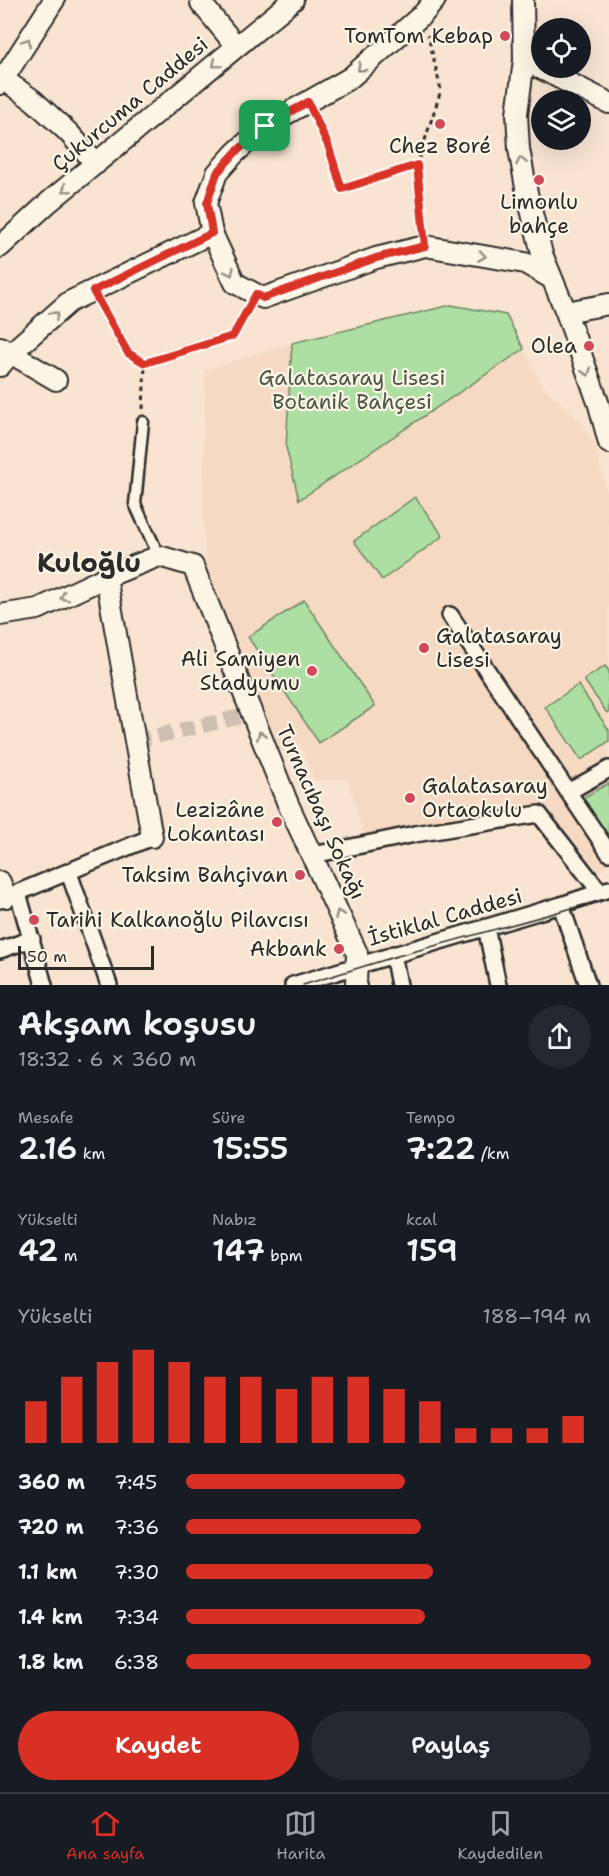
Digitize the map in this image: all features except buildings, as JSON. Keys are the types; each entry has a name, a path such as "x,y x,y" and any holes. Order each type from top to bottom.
{"street":[{"path":"54,0 1,80 33,100 69,133 96,164"},
{"path":"523,0 524,60 517,114 519,149 534,259 551,278 604,404 609,443"},
{"name":"Çukurcuma Caddesi","path":"0,247 49,202 287,2"},
{"path":"201,3 236,46"},
{"path":"429,7 350,78 265,126 235,153 217,173 207,203 212,233 235,283 263,298 376,258 425,246 534,259"},
{"path":"524,60 609,103"},
{"path":"56,380 4,356 69,302 212,233"},
{"path":"566,312 609,304"},
{"path":"0,615 38,609 105,577 159,556"},
{"name":"Turnacıbaşı Sokağı","path":"159,556 193,566 288,804 357,952 356,973"},
{"path":"44,985 32,939 6,893 69,873 152,837 105,577"},
{"path":"450,615 609,853"},
{"path":"568,792 609,769"},
{"path":"313,855 415,834 539,814 604,891"},
{"path":"69,873 110,985"},
{"name":"İstiklal Caddesi","path":"293,985 356,973 393,954 604,891"},
{"path":"561,905 588,985"},
{"path":"486,927 498,985"},
{"path":"0,950 32,939"},
{"path":"393,954 399,985"}],"lane":[{"path":"142,422 135,504 159,556"}],"path":[{"path":"425,246 417,165 441,90 429,7"},
{"path":"308,102 328,145 342,189 417,165"},
{"path":"93,291 128,353 145,363 233,336 256,294"},
{"path":"142,422 145,363"}],"shaded area":[{"name":"Galatasaray Lisesi","path":"451,305 506,315 542,385 581,422 595,446 609,500 609,865 594,872 542,807 366,842 347,778 314,781 300,744 279,752 206,565 203,514 205,370 292,343"}],"green space":[{"name":"Galatasaray Lisesi Botanik Bahçesi","path":"451,305 506,315 524,349 299,500 286,447 292,343"},
{"path":"415,497 443,536 382,580 354,541"},
{"name":"Ali Samiyen Stadyumu","path":"304,600 375,706 319,743 248,637"},
{"path":"605,666 609,671 609,712 607,713 584,680"},
{"path":"578,685 609,730 609,741 581,760 545,707"},
{"path":"609,783 609,841 582,798"}],"tunnel":[{"path":"135,741 252,714"}],"tram line":[{"path":"303,985 394,957 609,898"}],"place":[{"name":"TomTom Kebap","path":"505,36"},
{"name":"Chez Boré","path":"440,124"},
{"name":"Limonlu bahçe","path":"539,180"},
{"name":"Olea","path":"589,346"},
{"name":"Galatasaray Lisesi","path":"424,648"},
{"name":"Ali Samiyen Stadyumu","path":"312,671"},
{"name":"Galatasaray Ortaokulu","path":"410,798"},
{"name":"Lezizâne Lokantası","path":"277,822"},
{"name":"Taksim Bahçivan","path":"300,875"},
{"name":"Tarihi Kalkanoğlu Pilavcısı","path":"34,920"},
{"name":"Akbank","path":"339,949"}],"district":[{"name":"Kuloğlu","path":"89,562"}],"route":[{"path":"308,102 328,145 342,189 417,165 425,246 376,258 263,298 256,294 233,336 145,363 128,353 93,291 212,233 207,203 217,173 265,126 308,102"}]}
